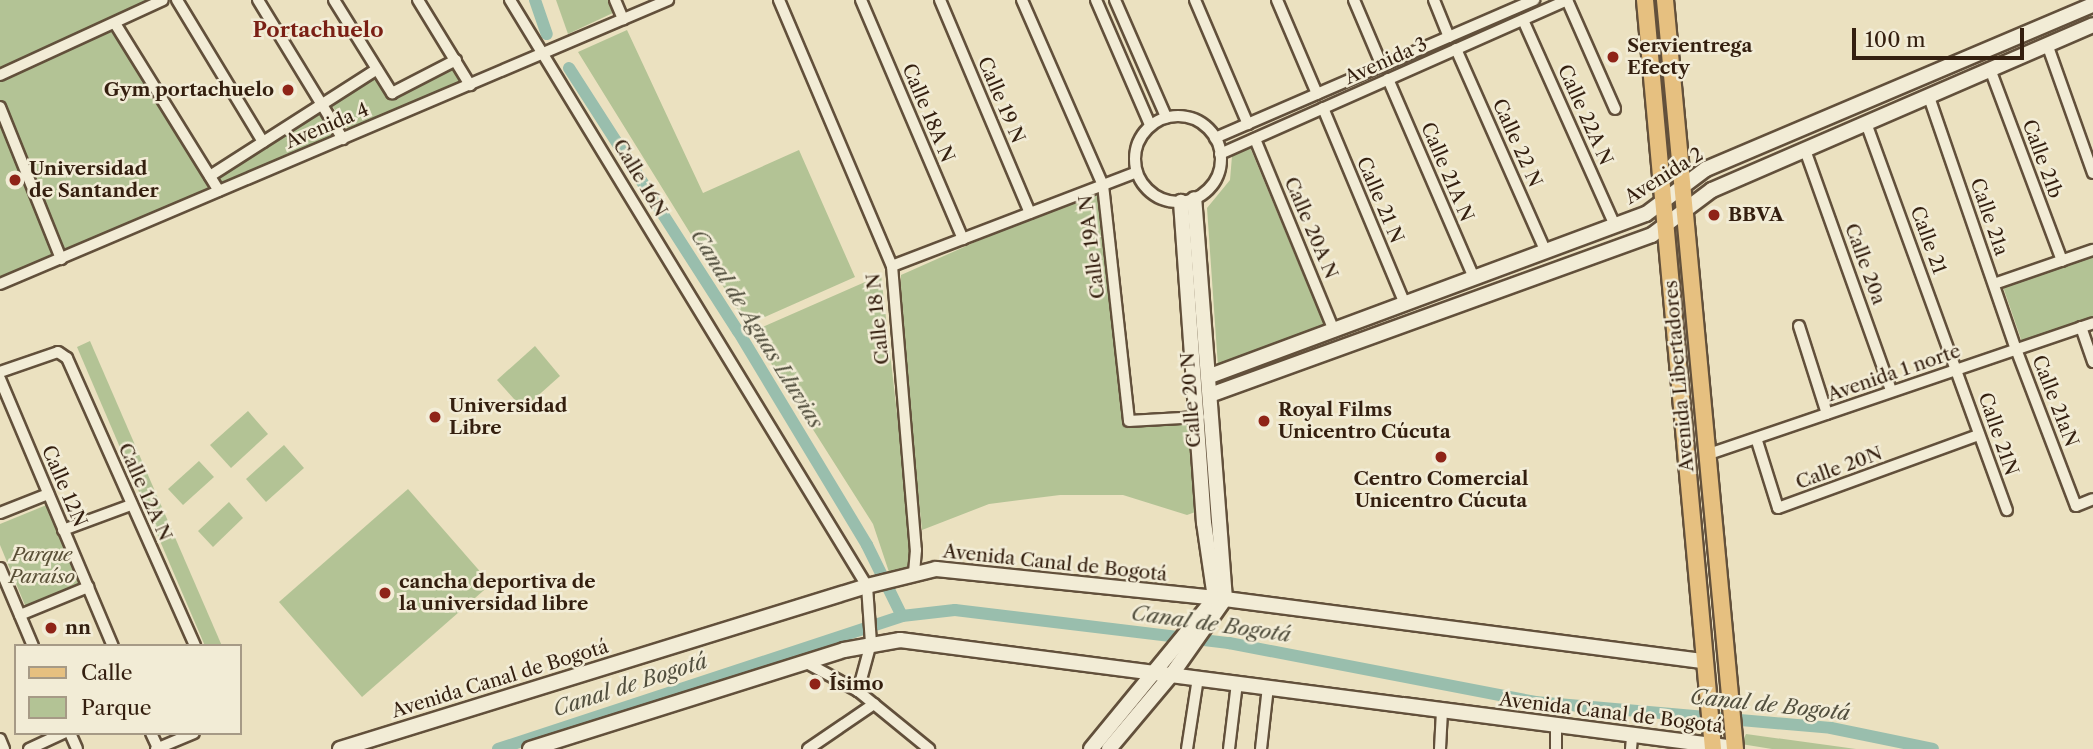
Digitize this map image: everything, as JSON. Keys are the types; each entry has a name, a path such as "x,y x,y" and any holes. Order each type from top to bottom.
{"main road":[{"name":"Avenida Libertadores","path":"1645,0 1713,744"},
{"name":"Avenida Libertadores","path":"1665,0 1686,209 1706,455 1736,747"}],"street":[{"path":"0,75 116,25 163,0"},
{"path":"177,0 263,142"},
{"path":"258,0 343,139"},
{"path":"334,0 392,93 456,60"},
{"path":"418,0 470,85"},
{"name":"Calle 16N","path":"510,0 871,588 871,638 858,691"},
{"path":"615,0 623,19"},
{"name":"Avenida 4","path":"0,284 668,0"},
{"name":"Calle 18 N","path":"779,0 892,266 916,550 907,574"},
{"name":"Calle 18A N","path":"861,0 963,239"},
{"name":"Calle 19 N","path":"940,0 1030,213"},
{"name":"Calle 19A N","path":"1022,0 1103,185 1129,421 1199,417"},
{"path":"1096,0 1150,125"},
{"path":"1115,0 1166,117"},
{"path":"1195,0 1248,124"},
{"path":"1277,0 1317,94"},
{"path":"1354,0 1382,66"},
{"path":"1434,0 1450,37"},
{"name":"Avenida 3","path":"1215,138 1450,37 1516,4 1534,0"},
{"path":"1567,0 1615,109"},
{"name":"Avenida 3","path":"1220,154 1567,0"},
{"name":"Avenida 2","path":"1210,376 1615,226 1664,201 1683,183 1706,169 2093,5"},
{"name":"Calle 22A N","path":"1523,20 1615,226"},
{"path":"116,25 219,191"},
{"name":"Avenida 2","path":"1210,395 1651,234 1712,190 2093,25"},
{"path":"2047,44 2093,173"},
{"name":"Calle 22 N","path":"1456,49 1546,252"},
{"path":"210,176 377,69"},
{"name":"Calle 21b","path":"1990,69 2062,261"},
{"name":"Calle 21A N","path":"1388,79 1474,278"},
{"name":"Calle 21a","path":"1929,97 2016,349"},
{"path":"0,107 61,259"},
{"name":"Calle 21 N","path":"1323,108 1405,304"},
{"path":"1166,117 1194,119 1215,138 1220,154 1215,181 1188,200 1154,195 1137,172 1136,146 1150,125 1166,117"},
{"name":"Calle 21","path":"1866,123 1957,369"},
{"name":"Calle 20A N","path":"1255,139 1334,331"},
{"name":"Calle 20a","path":"1805,150 1891,390"},
{"path":"892,266 1137,172"},
{"name":"Calle 20 N","path":"1188,200 1210,376 1218,602"},
{"name":"Calle 20 N","path":"1188,200 1204,523 1218,602"},
{"path":"1994,284 2093,250"},
{"name":"Avenida 1 norte","path":"1706,455 1757,441 1891,390 2093,323"},
{"path":"1799,326 1828,414"},
{"path":"2081,327 2093,362"},
{"name":"Calle 21aN","path":"2016,349 2076,506 2093,499"},
{"name":"Calle 12A N","path":"0,372 63,353 194,644"},
{"name":"Calle 21N","path":"1957,369 2007,510"},
{"name":"Calle 12N","path":"0,379 112,644"},
{"name":"Calle 20N","path":"1757,441 1778,508 1979,435"},
{"path":"0,513 48,494"},
{"path":"63,530 131,505"},
{"path":"0,568 32,644"},
{"name":"Avenida Canal de Bogotá","path":"340,749 871,588 907,574 977,571 1704,665"},
{"path":"20,615 88,587"},
{"path":"1109,749 1218,602"},
{"name":"Avenida Canal de Bogotá","path":"535,748 805,662 871,638 926,641 1168,669 1198,678 1556,726 1631,743 1713,744 1736,747"},
{"path":"805,662 858,691 929,749"},
{"path":"1091,749 1168,669"},
{"path":"1187,749 1198,678"},
{"path":"1229,749 1237,683"},
{"path":"1261,749 1268,687"},
{"path":"809,749 874,704"},
{"path":"1440,749 1442,711"},
{"path":"1556,726 1556,749"},
{"path":"29,749 60,735"},
{"path":"157,749 189,735"},
{"path":"0,739 5,749"}],"green space":[{"path":"0,0 163,0 117,25 219,191 0,285"},
{"path":"556,0 610,0 615,12 568,34"},
{"path":"627,30 703,193 799,150 855,277 747,325 578,52"},
{"path":"458,63 469,81 350,131 330,103 381,71 396,94"},
{"path":"324,107 342,134 222,186 215,176"},
{"path":"1249,145 1325,327 1218,367 1207,208 1230,180 1232,156"},
{"path":"1097,188 1125,425 1196,420 1198,511 1187,515 1123,495 1060,495 989,504 922,530 899,314 901,275"},
{"path":"2093,255 2093,317 2022,342 2003,287"},
{"path":"881,275 913,552 912,563 906,568 889,572 873,524 751,332"},
{"path":"90,341 221,644 204,644 77,347"},
{"path":"535,346 560,376 523,409 497,380"},
{"path":"248,411 268,434 231,468 210,445"},
{"path":"284,445 304,468 266,502 246,479"},
{"path":"199,461 214,477 183,505 168,489"},
{"name":"cancha deportiva de la universidad libre","path":"408,489 491,584 362,697 279,602"},
{"path":"229,502 243,518 213,547 198,531"},
{"name":"Parque Paraíso","path":"49,504 83,587 27,610 0,545 0,524"},
{"path":"1746,734 1856,749 1772,749 1741,744"}],"waterway":[{"name":"Canal de Aguas Lluvias","path":"535,0 547,34"},
{"name":"Canal de Aguas Lluvias","path":"569,68 738,331 867,545 902,616"},
{"name":"Canal de Bogotá","path":"498,749 902,616 955,610 1229,643 1535,702 1831,728 1933,749"}],"place":[{"name":"Servientrega Efecty","path":"1613,57"},
{"name":"Gym portachuelo","path":"288,90"},
{"name":"Universidad de Santander","path":"15,180"},
{"name":"BBVA","path":"1714,215"},
{"name":"Universidad Libre","path":"435,417"},
{"name":"Royal Films Unicentro Cúcuta","path":"1264,421"},
{"name":"Centro Comercial Unicentro Cúcuta","path":"1441,457"},
{"name":"cancha deportiva de la universidad libre","path":"385,593"},
{"name":"nn","path":"51,628"},
{"name":"Ísimo","path":"815,684"}],"district":[{"name":"Portachuelo","path":"318,30"}]}
